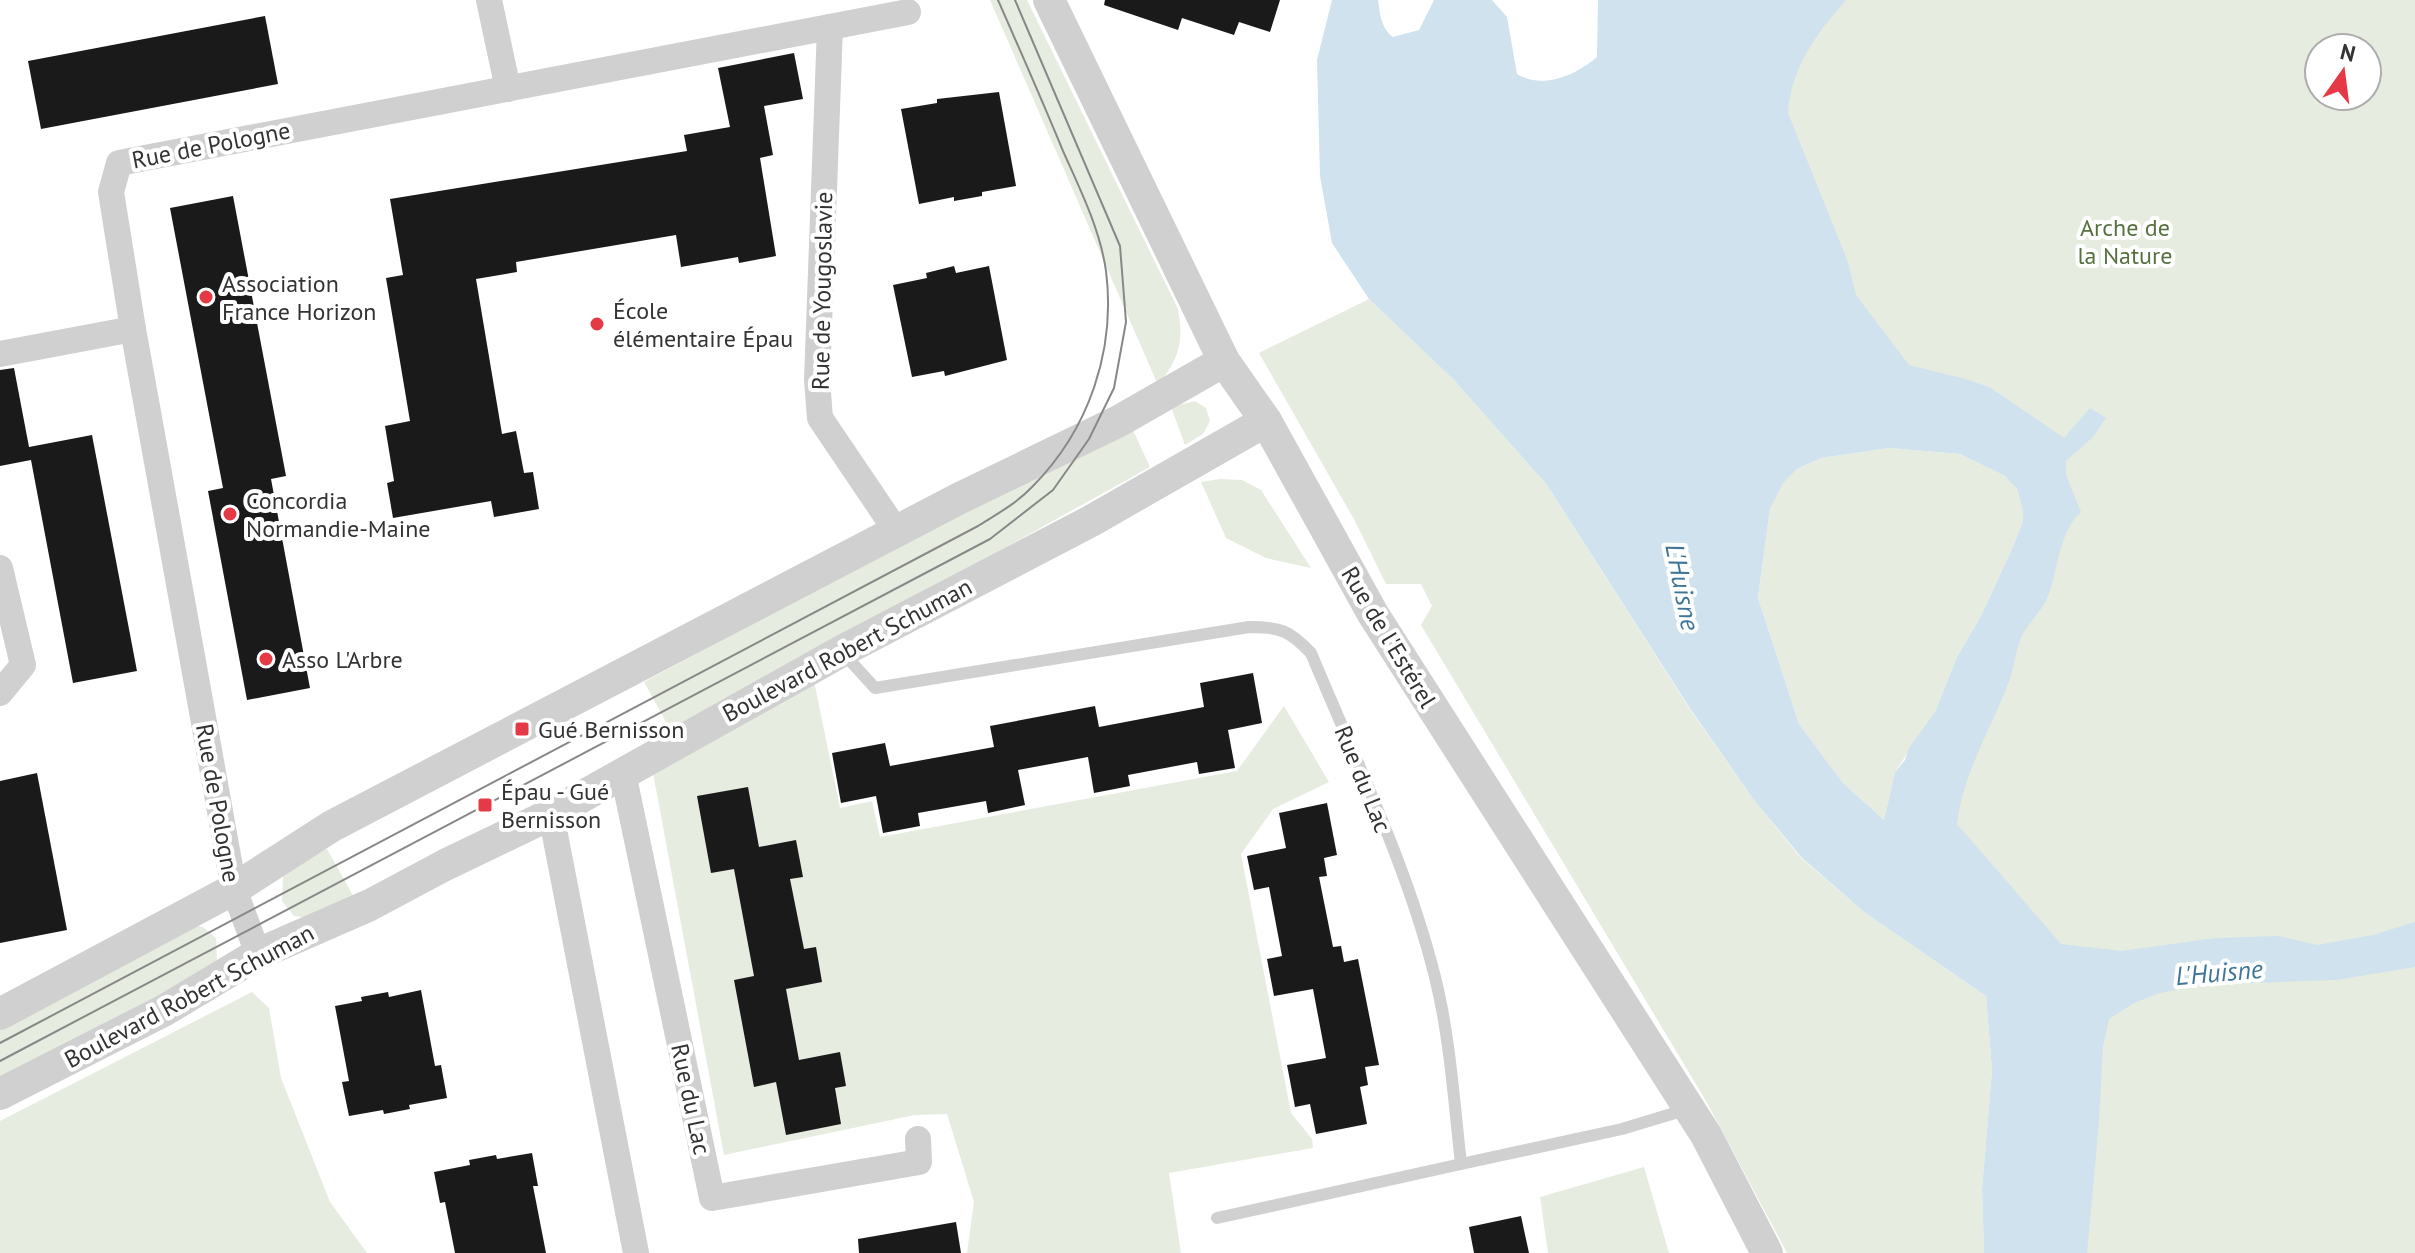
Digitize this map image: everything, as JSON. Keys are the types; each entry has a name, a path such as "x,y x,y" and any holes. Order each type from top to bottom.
{"street":[{"path":"489,0 508,89"},
{"name":"Rue de l'Estérel","path":"1049,0 1224,361 1266,421 1373,614 1706,1135 1767,1253"},
{"name":"Rue de Pologne","path":"258,954 234,889 133,329 111,192 119,163 908,12"},
{"name":"Rue de Yougoslavie","path":"830,27 817,380 820,418 897,532"},
{"path":"0,354 133,329"},
{"path":"0,1014 234,889 332,826 958,499 1130,416 1224,361"},
{"name":"Boulevard Robert Schuman","path":"0,1094 165,1010 258,954 370,905 551,814 842,651 1091,521 1266,421"},
{"path":"0,568 23,665 0,693"},
{"name":"Rue du Lac","path":"623,773 712,1198 919,1162 918,1139"},
{"path":"551,814 636,1253"}],"lane":[{"name":"Rue du Lac","path":"842,651 875,688 1249,627 1275,627 1295,636 1311,653 1411,899 1435,978 1461,1164"},
{"path":"1217,1218 1622,1129 1690,1109"}],"green space":[{"path":"990,0 1027,0 1178,309 1178,350 1158,385"},
{"name":"Arche de la Nature","path":"1750,0 2415,0 2415,1253 2027,1253 2038,1036 1929,848 2043,516 1997,444 1871,408"},
{"path":"1369,299 1454,380 1547,485 1691,711 1754,800 1800,857 1864,912 1986,996 1992,1070 1982,1189 1984,1253 1787,1253 1706,1101 1421,625 1432,606 1421,584 1386,584 1355,521 1259,353"},
{"path":"1195,401 1206,408 1210,421 1203,434 1185,445 1171,407"},
{"path":"1131,426 1150,467 672,733 644,682 1019,481"},
{"path":"1889,448 1960,454 2005,476 2017,489 2023,521 1981,616 1957,657 1935,712 1895,772 1884,820 1843,783 1799,724 1758,598 1770,509 1782,483 1797,469 1821,458"},
{"path":"1242,480 1261,490 1311,568 1266,558 1226,538 1201,482"},
{"path":"814,681 840,808 872,801 880,837 1237,771 1284,706 1329,782 1273,809 1241,854 1291,1113 1312,1139 1313,1148 1169,1173 1181,1253 967,1253 974,1202 947,1114 915,1115 724,1155 651,762"},
{"path":"327,849 355,899 309,918 294,916 282,901 283,877 302,861"},
{"path":"189,925 203,927 216,938 217,961 207,972 0,1080 0,1022"},
{"path":"252,992 269,1008 281,1078 330,1202 367,1253 0,1253 0,1121"},
{"path":"1644,1167 1669,1253 1548,1253 1540,1197"}],"water":[{"name":"L'Huisne","path":"1332,0 1378,0 1384,25 1393,37 1419,30 1434,0 1492,0 1507,17 1517,74 1538,81 1569,75 1597,57 1598,0 1846,0 1807,52 1794,81 1788,113 1848,262 1856,295 1909,365 1991,388 2064,438 2090,408 2106,418 2093,437 2066,461 2066,475 2081,512 2073,520 2063,540 2046,601 2021,637 2010,679 1965,786 1957,824 2061,944 2121,951 2216,938 2279,936 2317,945 2373,935 2415,922 2415,967 2336,980 2194,985 2134,1003 2109,1019 2103,1046 2087,1253 1984,1253 1982,1189 1992,1070 1986,996 1864,912 1801,857 1754,800 1691,710 1547,485 1454,380 1369,299 1332,243 1320,176 1317,60","holes":["1889,448 1960,454 2005,476 2017,489 2023,521 1981,616 1957,657 1935,712 1895,772 1884,820 1843,783 1799,724 1758,598 1770,509 1783,483 1797,469 1821,458"]}],"building":[{"path":"1105,0 1280,0 1270,32 1239,22 1234,35 1182,18 1178,30 1104,5"},
{"path":"265,16 278,84 41,129 28,61"},
{"path":"794,53 803,99 764,106 773,155 760,158 776,256 739,263 738,257 681,267 676,235 516,262 517,272 476,279 502,434 516,431 524,473 533,472 539,509 494,517 491,501 393,518 387,483 394,481 385,426 410,421 386,278 403,275 390,199 687,151 684,135 730,127 718,68"},
{"path":"999,92 1016,186 982,192 982,196 954,201 954,197 919,204 901,109 937,103 937,99"},
{"path":"233,196 286,476 271,479 310,688 247,700 208,491 223,488 170,208"},
{"path":"954,266 956,273 989,266 1007,360 945,376 944,371 912,377 893,285 927,278 926,273"},
{"path":"14,368 29,447 92,435 137,671 73,683 31,460 0,466 0,370"},
{"path":"1253,673 1262,723 1228,730 1235,768 1199,774 1197,762 1128,775 1130,786 1094,793 1088,757 1018,770 1025,805 988,813 986,801 918,813 920,826 883,833 876,796 841,803 832,753 885,743 890,766 994,747 990,726 1095,706 1099,727 1204,707 1200,683"},
{"path":"37,773 67,930 0,943 0,781"},
{"path":"748,787 759,847 796,840 803,877 790,879 804,949 816,947 822,982 786,989 799,1060 840,1052 846,1086 835,1088 841,1124 786,1135 776,1082 754,1087 734,980 754,976 734,869 711,873 697,796"},
{"path":"1327,803 1337,855 1324,858 1327,876 1319,877 1333,947 1341,946 1344,962 1358,959 1379,1065 1365,1067 1368,1085 1360,1087 1367,1124 1316,1134 1310,1104 1295,1107 1287,1065 1326,1058 1313,989 1274,996 1267,959 1282,956 1269,887 1254,890 1247,856 1286,848 1279,813"},
{"path":"421,990 435,1066 441,1065 447,1098 409,1105 410,1109 384,1114 383,1110 349,1116 342,1082 349,1081 335,1006 362,1001 361,997 388,992 389,997"},
{"path":"532,1153 538,1186 533,1186 546,1253 455,1253 445,1202 440,1203 434,1172 470,1165 469,1160"},
{"path":"1521,1216 1529,1253 1474,1253 1469,1227"},
{"path":"956,1222 961,1253 859,1253 858,1239"}],"tram line":[{"path":"0,1043 978,526 1032,487 1069,440 1094,387 1107,330 1106,271 1089,210 998,0"},
{"path":"0,1061 990,539 1053,490 1089,439 1114,388 1126,322 1120,246 1015,0"}],"place":[{"name":"Association France Horizon","path":"206,297"},
{"name":"École élémentaire Épau","path":"597,324"},
{"name":"Concordia Normandie-Maine","path":"230,514"},
{"name":"Asso L'Arbre","path":"266,659"},
{"name":"Gué Bernisson","path":"522,729"},
{"name":"Épau - Gué Bernisson","path":"485,805"}]}
